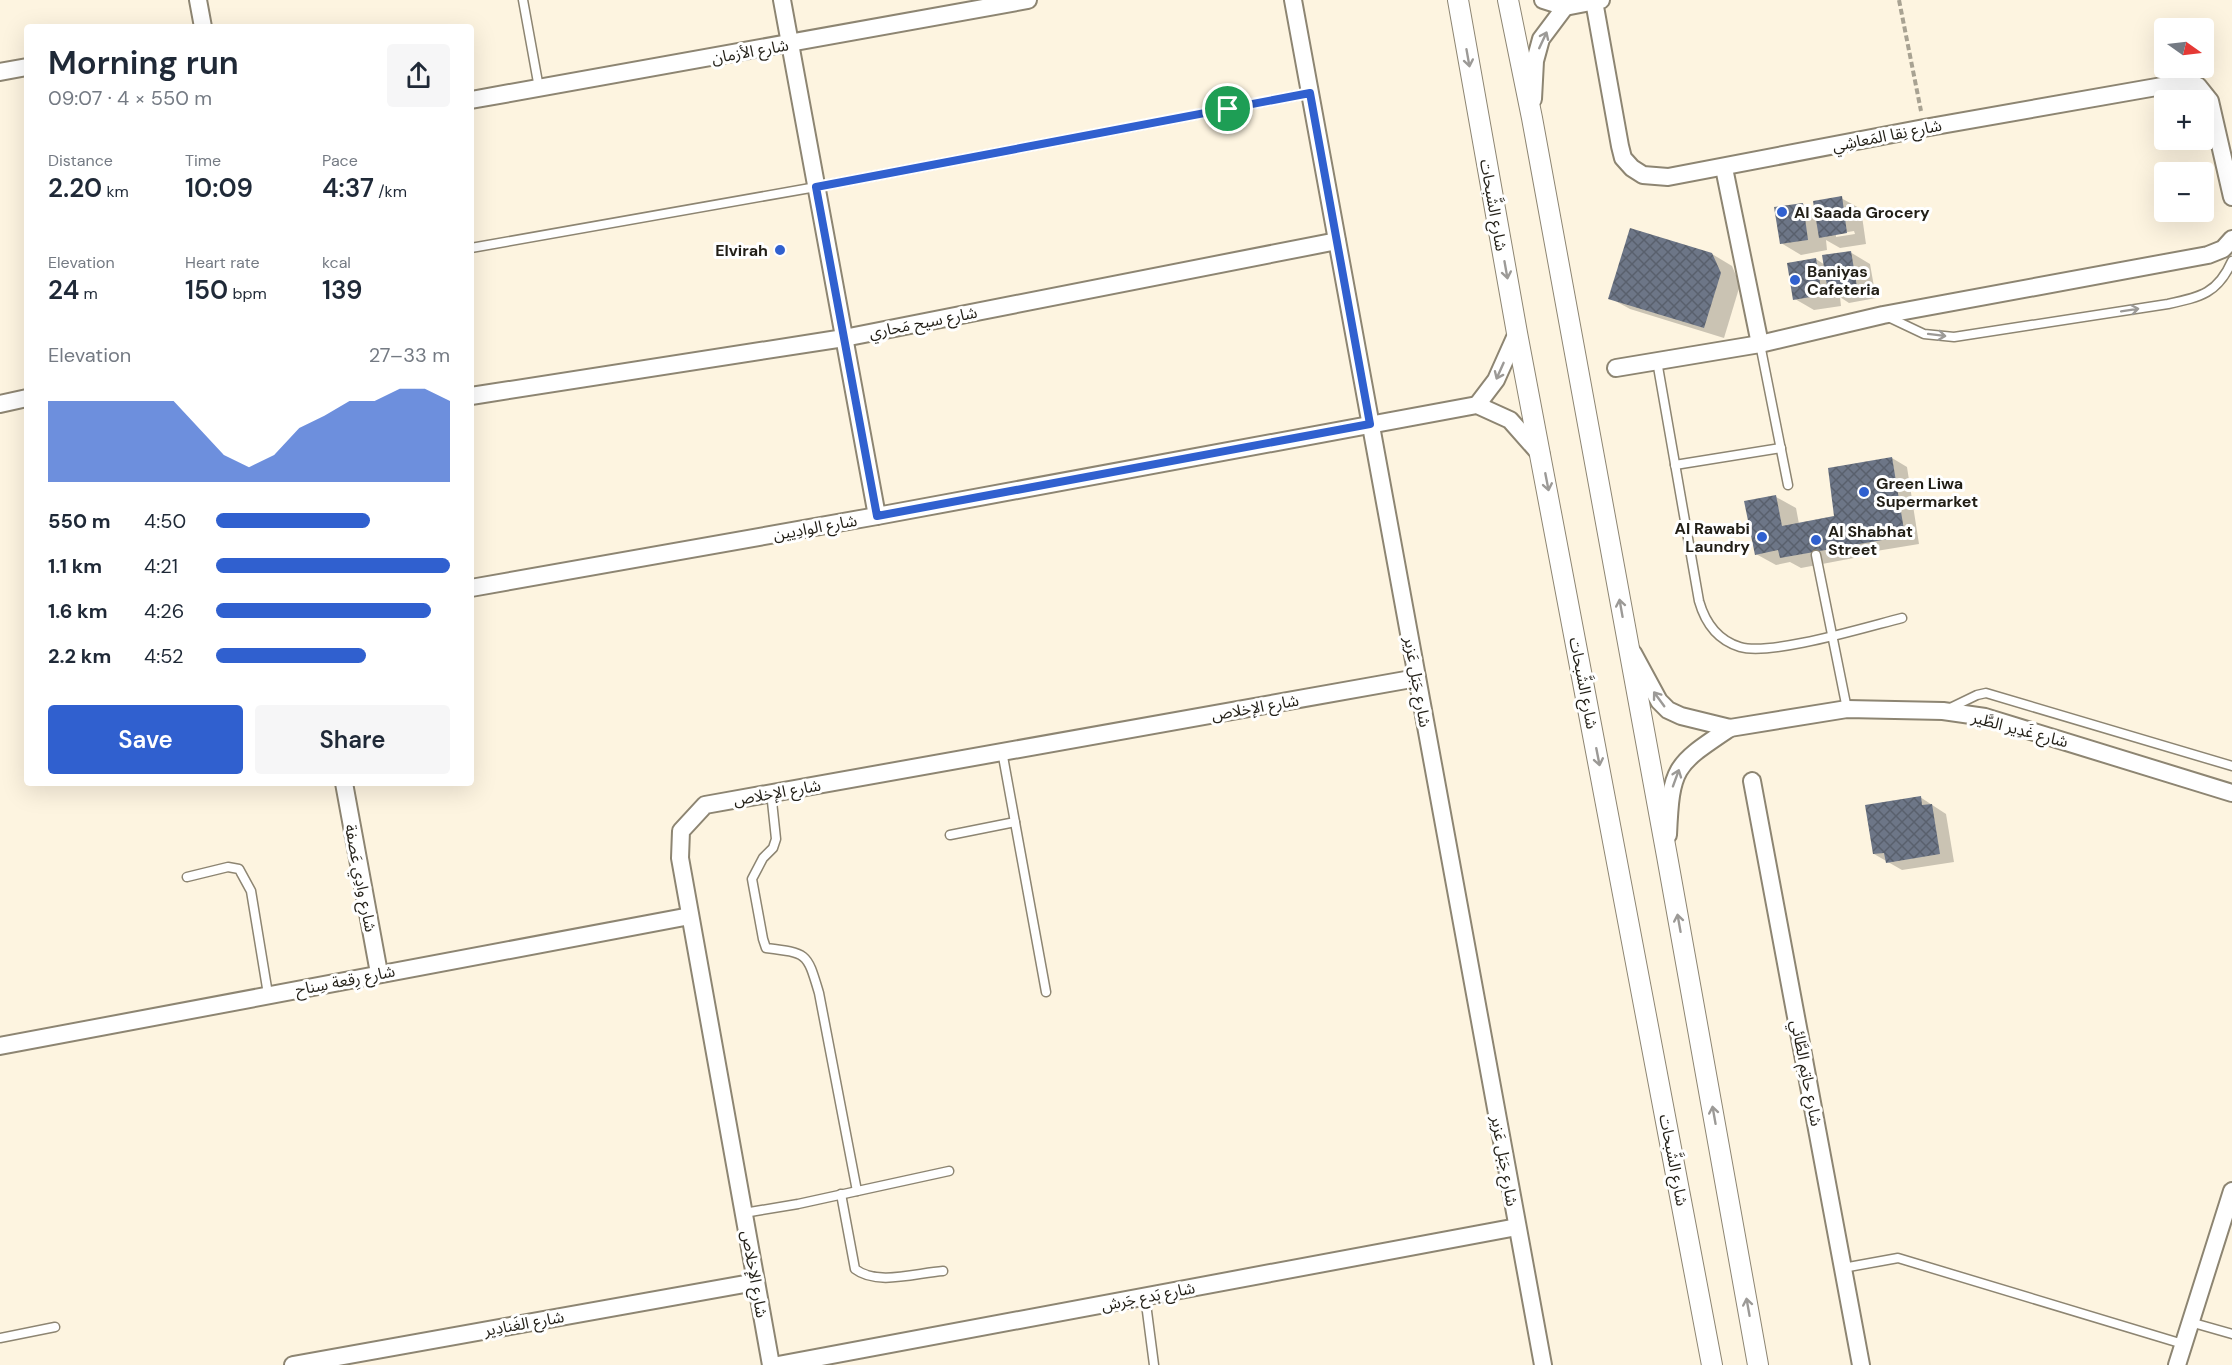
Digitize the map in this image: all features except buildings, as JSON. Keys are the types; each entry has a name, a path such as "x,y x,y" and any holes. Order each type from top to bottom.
{"street":[{"path":"198,0 202,24"},
{"path":"782,0 877,516"},
{"name":"شارع الأزمان","path":"474,99 1028,0"},
{"name":"شارع جَبَل عَزير","path":"1293,0 1543,1365"},
{"name":"شارع الشَّبحات","path":"1458,0 1517,333 1712,1365"},
{"path":"1508,0 1532,118 1758,1365"},
{"path":"1543,0 1565,7 1598,1"},
{"name":"شارع نِقا المَعاشِي","path":"1598,1 1620,146 1628,163 1643,175 1656,177 1724,168 1924,128 2185,82 2198,86 2210,101 2229,166 2232,197"},
{"path":"1532,118 1535,61 1541,39 1565,7"},
{"path":"0,72 24,68"},
{"path":"1724,168 1760,344"},
{"path":"1616,368 1760,344 1882,315 2208,255 2223,249 2232,238"},
{"name":"شارع سيح مَحاري","path":"474,396 844,338 1337,241"},
{"path":"1517,333 1496,380 1477,405 1510,420 1542,456"},
{"path":"0,404 24,399"},
{"name":"شارع الوادِيين","path":"474,587 877,516 1477,405"},
{"name":"شارع غَدِير الطَّير","path":"1628,644 1659,701 1668,710 1681,716 1730,728 1847,709 1943,711 1985,717 2232,793"},
{"name":"شارع الإخلاص","path":"771,1365 680,858 681,831 705,805 1417,678"},
{"name":"شارع غَدِير الطَّير","path":"1667,856 1669,801 1675,776 1682,763 1692,754 1730,728"},
{"name":"شارع حاتِم الطَّائي","path":"1752,781 1860,1365"},
{"name":"شارع وادِي عَصفة","path":"345,786 379,973"},
{"name":"شارع رِقعة سِناح","path":"0,1046 690,916"},
{"path":"2177,1365 2232,1191"},
{"name":"شارع بَدع جَرش","path":"778,1365 1517,1227"},
{"name":"شارع الغَنادِير","path":"293,1365 756,1282"}],"lane":[{"path":"523,0 539,88"},
{"path":"474,247 816,187 1310,93"},
{"path":"1882,315 1924,334 1954,337 2157,306 2194,298 2213,290 2225,277 2232,261"},
{"path":"1760,344 1788,485"},
{"path":"1657,361 1699,601 1704,616 1713,629 1732,643 1754,649 1833,636 1902,618"},
{"path":"1675,465 1780,448"},
{"path":"1816,555 1847,709"},
{"path":"1943,711 1986,693 2232,766"},
{"path":"1002,751 1046,992"},
{"path":"771,792 776,839 773,848 763,858 752,879 763,939 766,948 796,952 806,957 811,968 819,993 857,1191"},
{"path":"950,835 1015,822"},
{"path":"187,877 228,867 238,869 251,891 268,994"},
{"path":"744,1213 949,1171"},
{"path":"841,1194 855,1269 863,1275 888,1278 943,1270"},
{"path":"1843,1268 1898,1258 2183,1344"},
{"path":"1145,1296 1154,1365"},
{"path":"2190,1322 2232,1334"},
{"path":"0,1338 55,1327"}],"path":[{"path":"1899,0 1924,128"}],"place":[{"name":"Al Saada Grocery","path":"1782,212"},
{"name":"Elvirah","path":"780,250"},
{"name":"Baniyas Cafeteria","path":"1795,280"},
{"name":"Green Liwa Supermarket","path":"1864,492"},
{"name":"Al Rawabi Laundry","path":"1762,537"},
{"name":"Al Shabhat Street","path":"1816,540"}],"route":[{"path":"1310,93 1370,424 877,516 816,187 1228,109 1310,93"}]}
